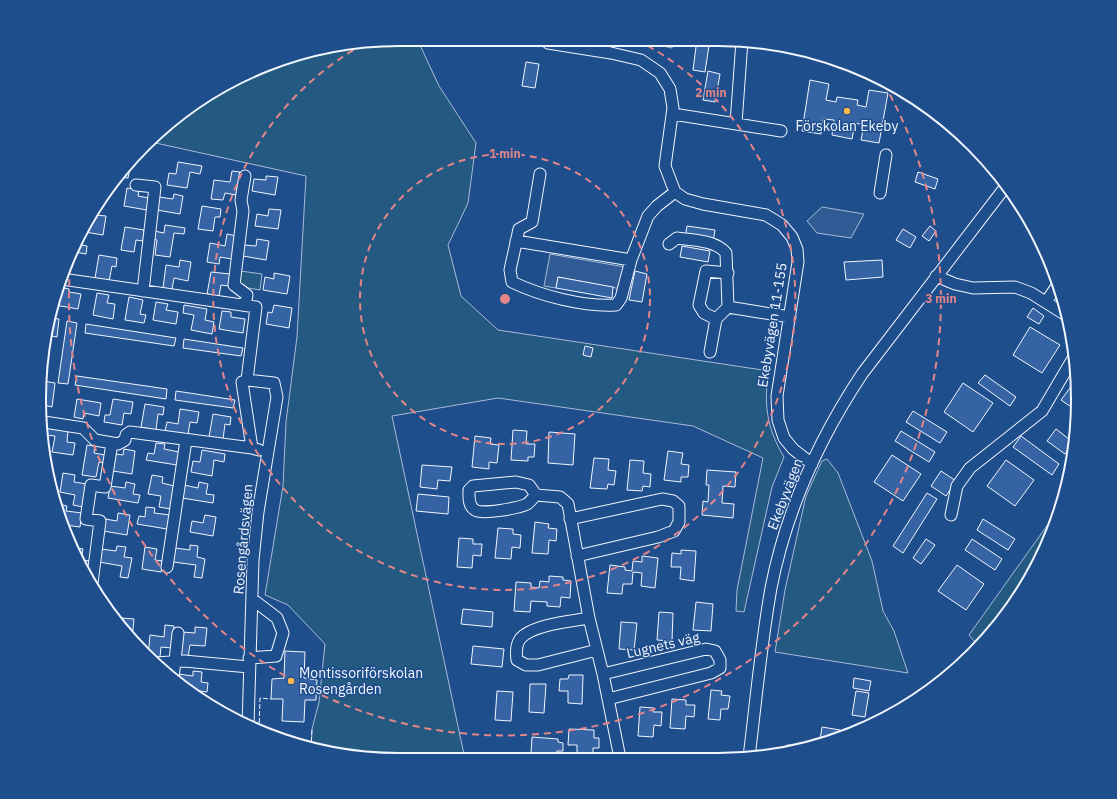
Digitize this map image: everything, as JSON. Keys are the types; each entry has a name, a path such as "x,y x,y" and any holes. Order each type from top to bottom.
{"street":[{"path":"540,174 532,222 519,229 510,270 512,282 549,296 605,306 616,306 621,298 630,260 648,216 657,206 675,192 665,166 672,114 670,89 660,73 641,60 582,46"},
{"path":"736,124 742,47"},
{"path":"672,114 781,131"},
{"path":"880,193 886,155"},
{"path":"245,176 241,200 243,211 234,285 247,295 245,305"},
{"path":"136,185 155,188 143,291"},
{"name":"Ekebyvägen","path":"750,751 771,588 792,510 812,464 841,406 862,374 1002,191"},
{"name":"Ekebyvägen 11-155","path":"675,192 685,199 703,204 766,215 782,225 792,237 798,262 777,396 778,420 784,438 793,449 812,464"},
{"path":"669,244 677,238 719,246 726,253 728,273 728,307 716,319 710,352"},
{"path":"516,241 630,260"},
{"path":"716,319 704,314 699,305 706,270 728,273"},
{"path":"936,276 955,284 973,288 1015,287 1031,293 1060,311"},
{"path":"67,280 256,307 245,381 252,448"},
{"path":"1046,302 1053,290"},
{"path":"728,307 790,317"},
{"path":"950,515 957,486 970,468 1042,411 1069,365"},
{"name":"Rosengårdsvägen","path":"245,381 274,383 277,397 258,512 253,560 248,719"},
{"path":"47,422 83,428 95,440 112,443 122,442 130,432 268,451"},
{"path":"168,567 186,440"},
{"path":"93,576 100,521 86,519 91,484 104,487 112,443"},
{"path":"536,496 530,485 516,482 473,486 469,490 469,500 474,510 480,512 512,509 528,504 536,496 560,497 568,504 589,618 603,674 619,753"},
{"path":"570,519 662,499 673,501 679,506 679,522 674,531 651,539 577,556"},
{"path":"164,663 184,660 249,663 276,656 283,633 277,618 252,599"},
{"path":"589,618 547,626 526,632 519,640 516,651 517,660 526,665 538,665 597,650"},
{"path":"174,672 178,633"},
{"name":"Lugnets väg","path":"603,674 706,649 715,651 720,660 720,668 711,673 608,699"}],"shaded area":[{"path":"420,46 439,86 476,143 468,203 448,245 461,296 498,330 769,371 766,394 768,416 778,447 784,457 772,487 744,612 736,611 737,590 763,458 693,426 498,398 392,416 464,753 376,752 353,750 311,742 312,729 319,702 325,644 288,605 265,595 283,486 286,422 297,337 306,176 157,143 184,119 203,106 243,82 264,73 308,58 353,49"},
{"path":"822,207 864,214 851,238 817,233 807,221"},
{"path":"550,254 625,267 621,289 558,277 556,288 544,286"},
{"path":"240,271 262,274 260,290 248,288 238,282"},
{"path":"827,459 838,473 872,561 883,611 894,631 908,673 775,652 785,590 806,496 822,461"},
{"path":"1048,524 1035,556 1024,576 998,615 974,642 969,635"}],"building":[{"path":"696,46 709,46 705,72 693,70"},
{"path":"526,62 539,64 535,88 522,86"},
{"path":"708,71 720,74 715,102 703,100"},
{"path":"810,80 829,84 826,100 836,102 837,97 858,100 857,105 866,107 869,90 888,93 879,143 861,140 864,125 855,123 852,139 832,135 834,120 823,119 821,134 802,131"},
{"path":"178,162 202,166 200,174 190,172 187,188 167,185 169,173 176,174"},
{"path":"232,171 240,172 236,195 225,193 223,200 211,199 214,180 230,182"},
{"path":"129,172 128,178 124,178"},
{"path":"918,172 938,179 935,189 915,182"},
{"path":"266,176 278,177 275,195 252,191 254,179 266,180"},
{"path":"127,188 139,190 138,196 149,198 147,210 124,206"},
{"path":"174,194 183,196 180,214 157,210 159,197 173,199"},
{"path":"202,206 221,209 220,217 215,217 213,231 198,229"},
{"path":"269,209 281,210 278,229 255,226 257,214 268,216"},
{"path":"98,215 106,216 103,235 88,232"},
{"path":"165,225 185,228 184,234 174,233 170,257 155,255 157,240 153,239 154,231 164,233"},
{"path":"687,226 715,230 713,242 685,238"},
{"path":"930,226 936,231 929,241 922,236"},
{"path":"125,227 144,230 143,241 136,240 134,252 121,250"},
{"path":"903,229 916,237 910,248 896,240"},
{"path":"227,234 236,236 232,259 220,257 219,264 207,262 210,243 225,246"},
{"path":"257,239 269,241 266,260 243,256 244,245 256,246"},
{"path":"81,245 87,246 86,254 78,253"},
{"path":"682,246 710,251 708,262 680,257"},
{"path":"99,255 117,258 116,267 112,266 109,281 95,278"},
{"path":"180,260 191,262 188,281 174,278 172,289 163,288 166,265 179,267"},
{"path":"882,260 883,277 846,280 844,262"},
{"path":"635,271 647,274 642,302 629,300"},
{"path":"211,272 230,274 228,286 221,285 219,296 207,294"},
{"path":"274,273 290,276 287,294 263,290 265,277 274,279"},
{"path":"558,277 613,287 612,298 556,288"},
{"path":"64,288 69,289 69,292 81,294 78,309 59,306"},
{"path":"97,293 109,295 107,303 115,304 113,319 93,315"},
{"path":"129,297 143,300 140,314 146,315 144,323 125,320"},
{"path":"156,302 168,304 166,310 178,312 176,324 153,320"},
{"path":"184,305 207,309 205,320 214,322 212,334 191,330 194,315 183,313"},
{"path":"274,305 292,308 289,328 266,324 268,312 272,313"},
{"path":"1033,308 1044,316 1039,324 1027,317"},
{"path":"222,311 231,312 231,317 245,319 243,333 219,329"},
{"path":"56,319 59,319 57,337 52,336"},
{"path":"67,321 77,323 68,384 58,383"},
{"path":"86,324 176,338 174,346 85,333"},
{"path":"1030,327 1060,345 1042,373 1013,355"},
{"path":"184,339 243,348 241,356 183,348"},
{"path":"585,346 593,348 591,357 583,355"},
{"path":"985,375 1016,397 1010,406 978,383"},
{"path":"77,376 167,389 166,399 75,385"},
{"path":"47,382 55,383 52,407 46,406"},
{"path":"963,383 993,403 973,432 944,412"},
{"path":"1070,387 1071,407 1061,400"},
{"path":"176,391 235,400 233,408 175,400"},
{"path":"77,399 101,403 99,416 84,413 83,419 74,417"},
{"path":"113,399 133,402 131,414 124,413 122,425 104,422 105,415 110,415"},
{"path":"145,404 164,407 163,415 158,414 156,430 141,427"},
{"path":"180,409 199,412 197,423 190,422 188,435 165,431 167,422 178,424"},
{"path":"913,411 947,432 940,443 906,422"},
{"path":"213,414 231,417 230,425 225,424 223,439 209,437"},
{"path":"47,427 68,431 67,442 75,443 73,455 52,452 55,436 48,435"},
{"path":"1056,429 1069,439 1067,452 1065,454 1047,441"},
{"path":"513,430 527,431 526,444 535,444 534,457 528,457 528,461 511,460"},
{"path":"901,431 935,452 929,462 895,441"},
{"path":"549,432 575,434 573,465 548,463"},
{"path":"475,436 491,438 490,444 499,445 497,463 489,462 489,469 472,467"},
{"path":"1021,436 1059,464 1052,475 1013,447"},
{"path":"156,443 165,444 164,449 179,452 177,465 146,460 148,453 154,454"},
{"path":"87,445 95,446 94,453 105,455 104,463 99,462 96,477 82,475"},
{"path":"124,449 135,451 132,474 113,471 116,454 123,455"},
{"path":"202,450 225,454 224,462 214,460 212,476 191,472 193,461 200,462"},
{"path":"668,451 683,453 681,464 689,465 688,477 681,477 681,482 664,480"},
{"path":"892,455 921,474 903,501 874,482"},
{"path":"594,458 609,459 608,470 616,471 614,485 608,484 607,489 590,488"},
{"path":"630,460 644,461 643,473 651,474 650,487 643,486 642,491 627,490"},
{"path":"1006,460 1034,480 1015,506 987,486"},
{"path":"422,465 452,467 450,481 438,480 437,489 420,487"},
{"path":"707,470 736,472 735,487 723,486 722,503 734,504 733,518 702,515 703,501 708,502 709,485 706,485"},
{"path":"941,471 956,481 946,496 931,486"},
{"path":"63,473 75,475 74,482 87,484 83,507 73,505 75,495 60,492"},
{"path":"152,475 163,477 162,483 174,486 171,509 159,507 161,496 148,494"},
{"path":"126,482 135,484 133,494 140,495 138,503 108,498 110,486 125,488"},
{"path":"199,482 208,484 206,494 214,495 213,503 182,498 184,485 198,488"},
{"path":"927,493 937,499 903,553 893,546"},
{"path":"418,494 449,497 448,514 416,511"},
{"path":"62,505 67,506 66,511 82,513 80,527 70,526"},
{"path":"146,507 155,508 154,513 170,515 167,529 137,524 139,516 145,517"},
{"path":"118,513 130,515 127,535 103,531 105,519 117,521"},
{"path":"205,515 216,517 213,536 190,532 192,521 203,523"},
{"path":"983,519 1015,539 1008,550 977,530"},
{"path":"535,522 549,524 548,528 557,529 556,541 549,540 548,554 532,553"},
{"path":"498,528 513,529 513,534 521,535 520,548 512,547 511,559 495,558"},
{"path":"459,538 473,539 473,544 482,544 481,556 473,555 472,568 457,567"},
{"path":"926,539 935,545 921,564 913,558"},
{"path":"972,539 1002,559 995,570 965,550"},
{"path":"190,545 198,546 197,557 205,559 202,578 194,577 196,565 173,562 175,548 190,550"},
{"path":"117,546 126,547 124,557 132,558 128,578 120,577 122,566 99,562 101,549 116,551"},
{"path":"145,547 157,549 155,560 163,561 161,572 142,569"},
{"path":"79,548 83,549 82,556"},
{"path":"681,550 696,551 694,581 680,579 681,567 671,567 672,553 681,554"},
{"path":"642,556 658,558 655,588 641,586 642,573 633,572 632,584 623,584 622,594 607,593 610,565 625,567 625,570 632,571 633,561 642,562"},
{"path":"84,560 90,561 89,568"},
{"path":"957,565 984,584 966,610 938,591"},
{"path":"549,576 563,577 563,580 571,581 570,598 561,597 560,607 547,606 547,602 531,601 530,612 514,611 516,582 531,583 531,587 539,588 540,581 549,582"},
{"path":"696,602 713,604 711,631 693,630"},
{"path":"463,609 493,612 492,627 461,624"},
{"path":"659,612 673,613 672,641 657,640"},
{"path":"122,619 134,619 133,632"},
{"path":"621,622 637,623 634,650 619,649"},
{"path":"165,625 174,626 172,648 161,647 160,657 158,657 149,648 150,635 164,637"},
{"path":"195,627 207,628 205,646 190,645 188,657 180,656 182,632 195,633"},
{"path":"473,646 504,649 502,667 471,664"},
{"path":"285,651 305,652 304,678 317,680 316,700 305,700 304,722 282,721 283,699 271,699 272,679 284,678"},
{"path":"193,671 202,672 201,682 208,683 207,692 200,691 178,675 193,676"},
{"path":"569,675 583,675 582,704 568,703 568,691 559,691 560,679 568,679"},
{"path":"854,678 871,681 869,691 853,688"},
{"path":"530,684 546,684 544,713 529,712"},
{"path":"711,690 722,691 721,695 730,696 728,709 721,709 720,720 708,719"},
{"path":"497,691 513,692 511,721 495,720"},
{"path":"856,691 869,693 865,717 852,715"},
{"path":"672,699 686,700 686,705 695,705 694,717 686,716 685,729 670,728"},
{"path":"640,707 654,708 653,712 662,712 661,726 654,725 653,737 638,736"},
{"path":"822,727 840,730 840,731 820,737"},
{"path":"569,729 594,730 594,738 599,738 599,748 593,748 593,753 577,753 577,745 568,745"},
{"path":"532,737 558,739 558,742 563,743 563,751 557,751 557,753 531,753"}],"fence":[{"path":"259,724 260,698 271,699"},
{"path":"311,742 312,729"}],"place":[{"name":"Förskolan Ekeby","path":"847,111"},
{"name":"Montissoriförskolan Rosengården","path":"291,681"}]}
